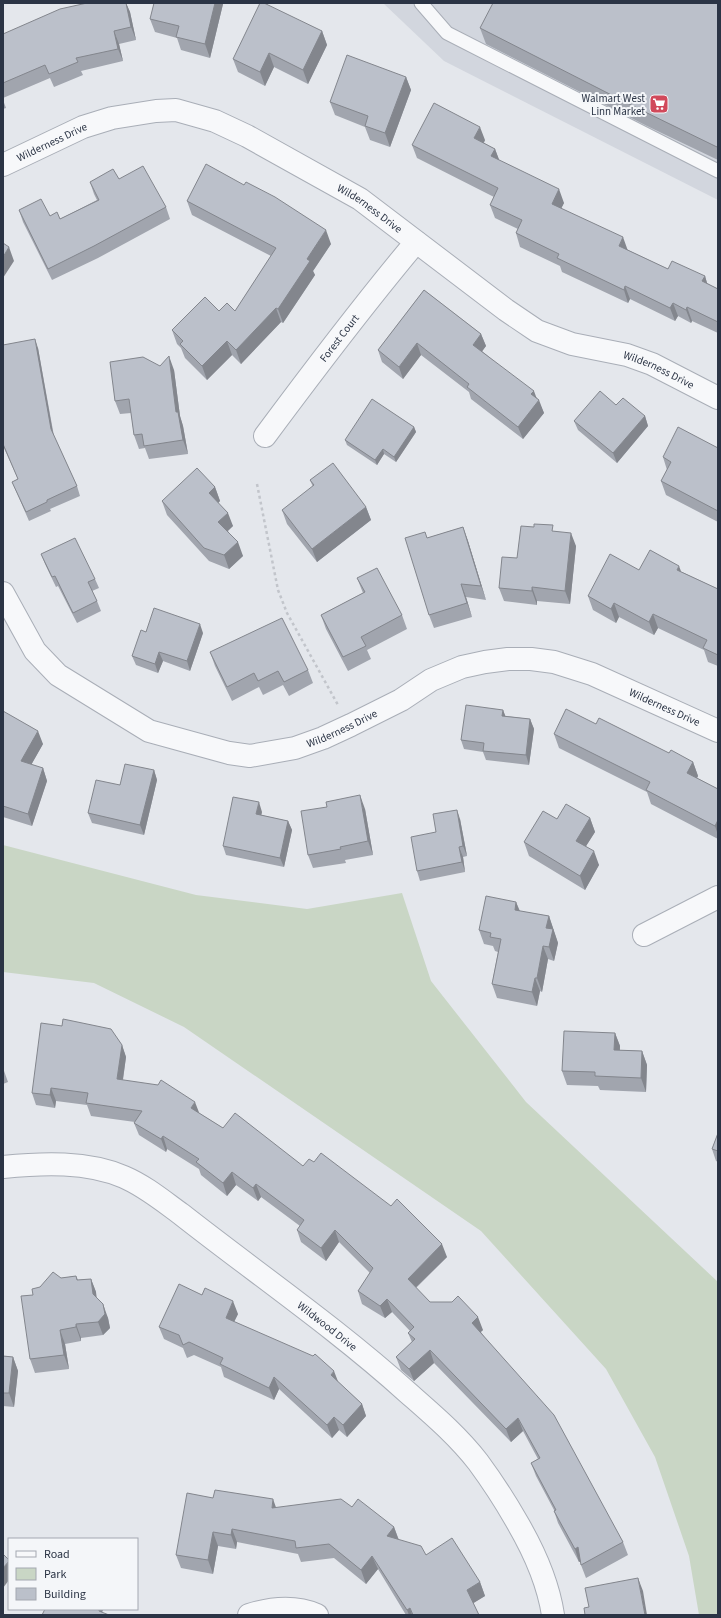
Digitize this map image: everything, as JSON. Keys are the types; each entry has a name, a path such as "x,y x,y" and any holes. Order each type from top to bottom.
{"street":[{"name":"Wilderness Drive","path":"3,166 72,131 94,123 134,114 163,111 185,112 226,125 360,199 506,310 537,331 572,344 627,355 652,364 718,398"},
{"name":"Forest Court","path":"265,436 307,378 372,294 416,242"},
{"name":"Wilderness Drive","path":"3,593 35,651 58,675 149,731 229,753 250,756 295,748 323,738 357,722 401,700 432,680 462,667 508,659 531,659 554,662 592,674 718,731"},
{"path":"644,936 718,897"},
{"name":"Wildwood Drive","path":"3,1167 28,1164 66,1165 97,1169 124,1177 181,1214 380,1367 444,1425 477,1461 502,1496 524,1533 539,1565 553,1615"},
{"path":"249,1615 279,1609 296,1610 317,1615"}],"lane":[{"path":"421,3 447,33 718,171"}],"path":[{"path":"257,484 278,590 287,613 340,707"}],"shaded area":[{"name":"Walmart West Linn Market","path":"383,3 718,3 718,200 444,61"}],"green space":[{"path":"3,845 196,895 307,909 402,893 431,981 526,1102 718,1282 718,1615 699,1615 689,1556 655,1457 606,1369 481,1231 184,1027 94,983 3,972"}],"building":[{"path":"87,3 126,3 131,27 114,31 118,49 76,58 78,62 49,74 45,65 3,83 3,34 60,9"},
{"path":"154,3 215,3 205,44 176,37 179,26 150,19"},
{"path":"260,3 264,3 322,31 303,70 269,53 260,72 233,59"},
{"name":"Walmart West Linn Market","path":"493,3 718,3 717,147 480,28"},
{"path":"347,55 406,77 385,133 365,126 368,116 330,102"},
{"path":"434,103 480,127 474,138 495,149 491,156 559,189 552,204 623,237 619,246 668,269 672,261 705,276 702,281 718,289 718,322 687,307 686,310 673,303 670,308 625,286 624,290 557,258 559,254 516,233 522,220 490,205 498,188 412,145"},
{"path":"206,164 244,185 246,182 275,197 326,230 307,259 310,261 278,309 276,308 236,350 227,341 202,366 180,344 183,341 172,330 205,297 219,311 227,303 235,311 276,248 187,201"},
{"path":"143,166 166,207 48,269 19,210 41,199 50,216 57,212 60,219 99,200 90,182 113,169 119,179"},
{"path":"3,243 9,247 3,257"},
{"path":"424,290 481,334 473,345 534,391 531,394 539,400 518,427 467,387 469,384 417,343 399,367 378,350"},
{"path":"35,339 51,429 77,486 26,512 12,482 18,479 3,444 3,345"},
{"path":"169,356 176,412 178,412 183,440 144,446 142,434 134,435 129,399 115,401 110,362 143,357 160,366"},
{"path":"600,391 616,405 623,398 645,416 613,453 574,421"},
{"path":"372,399 414,427 394,457 383,449 375,460 345,440"},
{"path":"678,427 718,448 718,511 661,481 671,462 663,457"},
{"path":"333,463 366,507 312,549 282,510 314,485 310,480"},
{"path":"197,468 215,487 209,493 228,513 218,522 238,542 224,555 204,548 162,501"},
{"path":"534,524 553,525 552,531 571,533 565,591 532,587 532,591 499,588 502,557 517,558 521,526 534,527"},
{"path":"463,527 481,586 461,584 467,603 429,615 405,538 425,532 427,538"},
{"path":"75,538 95,579 88,582 97,601 73,613 55,576 52,577 41,554"},
{"path":"650,550 679,566 677,570 718,589 718,655 703,648 707,640 653,614 649,622 614,603 611,609 588,596 610,554 639,570"},
{"path":"377,568 402,615 361,637 366,646 343,657 321,615 365,592 357,578"},
{"path":"154,608 200,624 187,661 159,652 155,664 132,656 141,630 146,632"},
{"path":"282,618 308,670 284,682 278,671 258,681 254,673 227,687 210,652"},
{"path":"466,705 503,710 502,716 530,719 526,755 483,751 484,743 461,740"},
{"path":"566,709 596,724 599,718 669,753 671,750 693,762 687,773 718,789 718,820 715,826 646,790 650,782 554,734"},
{"path":"3,711 38,731 21,761 43,768 28,814 3,806"},
{"path":"125,764 154,770 140,825 88,813 96,780 120,785"},
{"path":"360,795 368,841 340,847 341,849 308,855 301,811 327,807 326,802"},
{"path":"233,797 259,802 256,814 288,821 280,858 223,846"},
{"path":"566,804 590,818 576,841 594,851 580,876 524,842 543,811 557,819"},
{"path":"457,810 463,846 459,847 462,862 417,871 411,837 436,832 433,814"},
{"path":"486,896 516,902 515,910 549,916 546,928 553,929 549,947 543,946 537,978 535,978 532,992 492,984 501,939 490,937 491,933 479,930"},
{"path":"63,1019 111,1029 122,1045 117,1079 158,1085 161,1080 195,1102 191,1108 223,1128 235,1113 303,1166 309,1159 314,1162 321,1153 391,1206 397,1199 442,1244 408,1279 430,1302 452,1302 458,1296 478,1317 472,1323 554,1415 623,1542 581,1565 578,1547 575,1549 554,1511 556,1510 531,1463 540,1458 518,1418 506,1429 430,1350 409,1369 396,1357 415,1339 408,1333 414,1327 387,1299 380,1306 358,1291 373,1268 335,1230 321,1248 297,1230 304,1220 256,1184 253,1188 232,1172 223,1183 196,1162 199,1159 163,1136 161,1139 134,1123 142,1111 86,1103 88,1093 51,1088 50,1095 32,1093 41,1023 62,1026"},
{"path":"564,1031 615,1033 614,1050 642,1051 641,1078 595,1076 595,1072 562,1071"},
{"path":"718,1133 718,1151 712,1149"},
{"path":"53,1272 61,1278 76,1276 77,1280 91,1279 93,1294 103,1304 105,1314 98,1322 76,1324 76,1327 60,1330 64,1355 30,1359 21,1296 33,1295 32,1289 40,1287"},
{"path":"179,1284 202,1295 205,1288 233,1301 226,1318 313,1356 315,1354 334,1371 331,1375 362,1404 343,1425 334,1417 327,1425 274,1377 269,1388 220,1364 223,1358 189,1342 183,1345 179,1335 159,1327"},
{"path":"3,1356 13,1357 9,1393 3,1393"},
{"path":"215,1490 273,1499 272,1508 341,1499 352,1507 358,1499 394,1527 387,1536 421,1546 426,1555 452,1538 480,1582 467,1590 479,1615 413,1615 410,1608 407,1610 372,1556 361,1570 329,1544 296,1548 295,1541 232,1529 231,1535 213,1532 208,1560 176,1555 187,1493 213,1498"},
{"path":"3,1554 8,1559 8,1562 3,1568"},
{"path":"638,1578 645,1615 585,1615 584,1608 589,1607 585,1588"},
{"path":"44,1610 99,1610 109,1615 42,1615"}],"place":[{"name":"Walmart West Linn Market","path":"659,104"}]}
